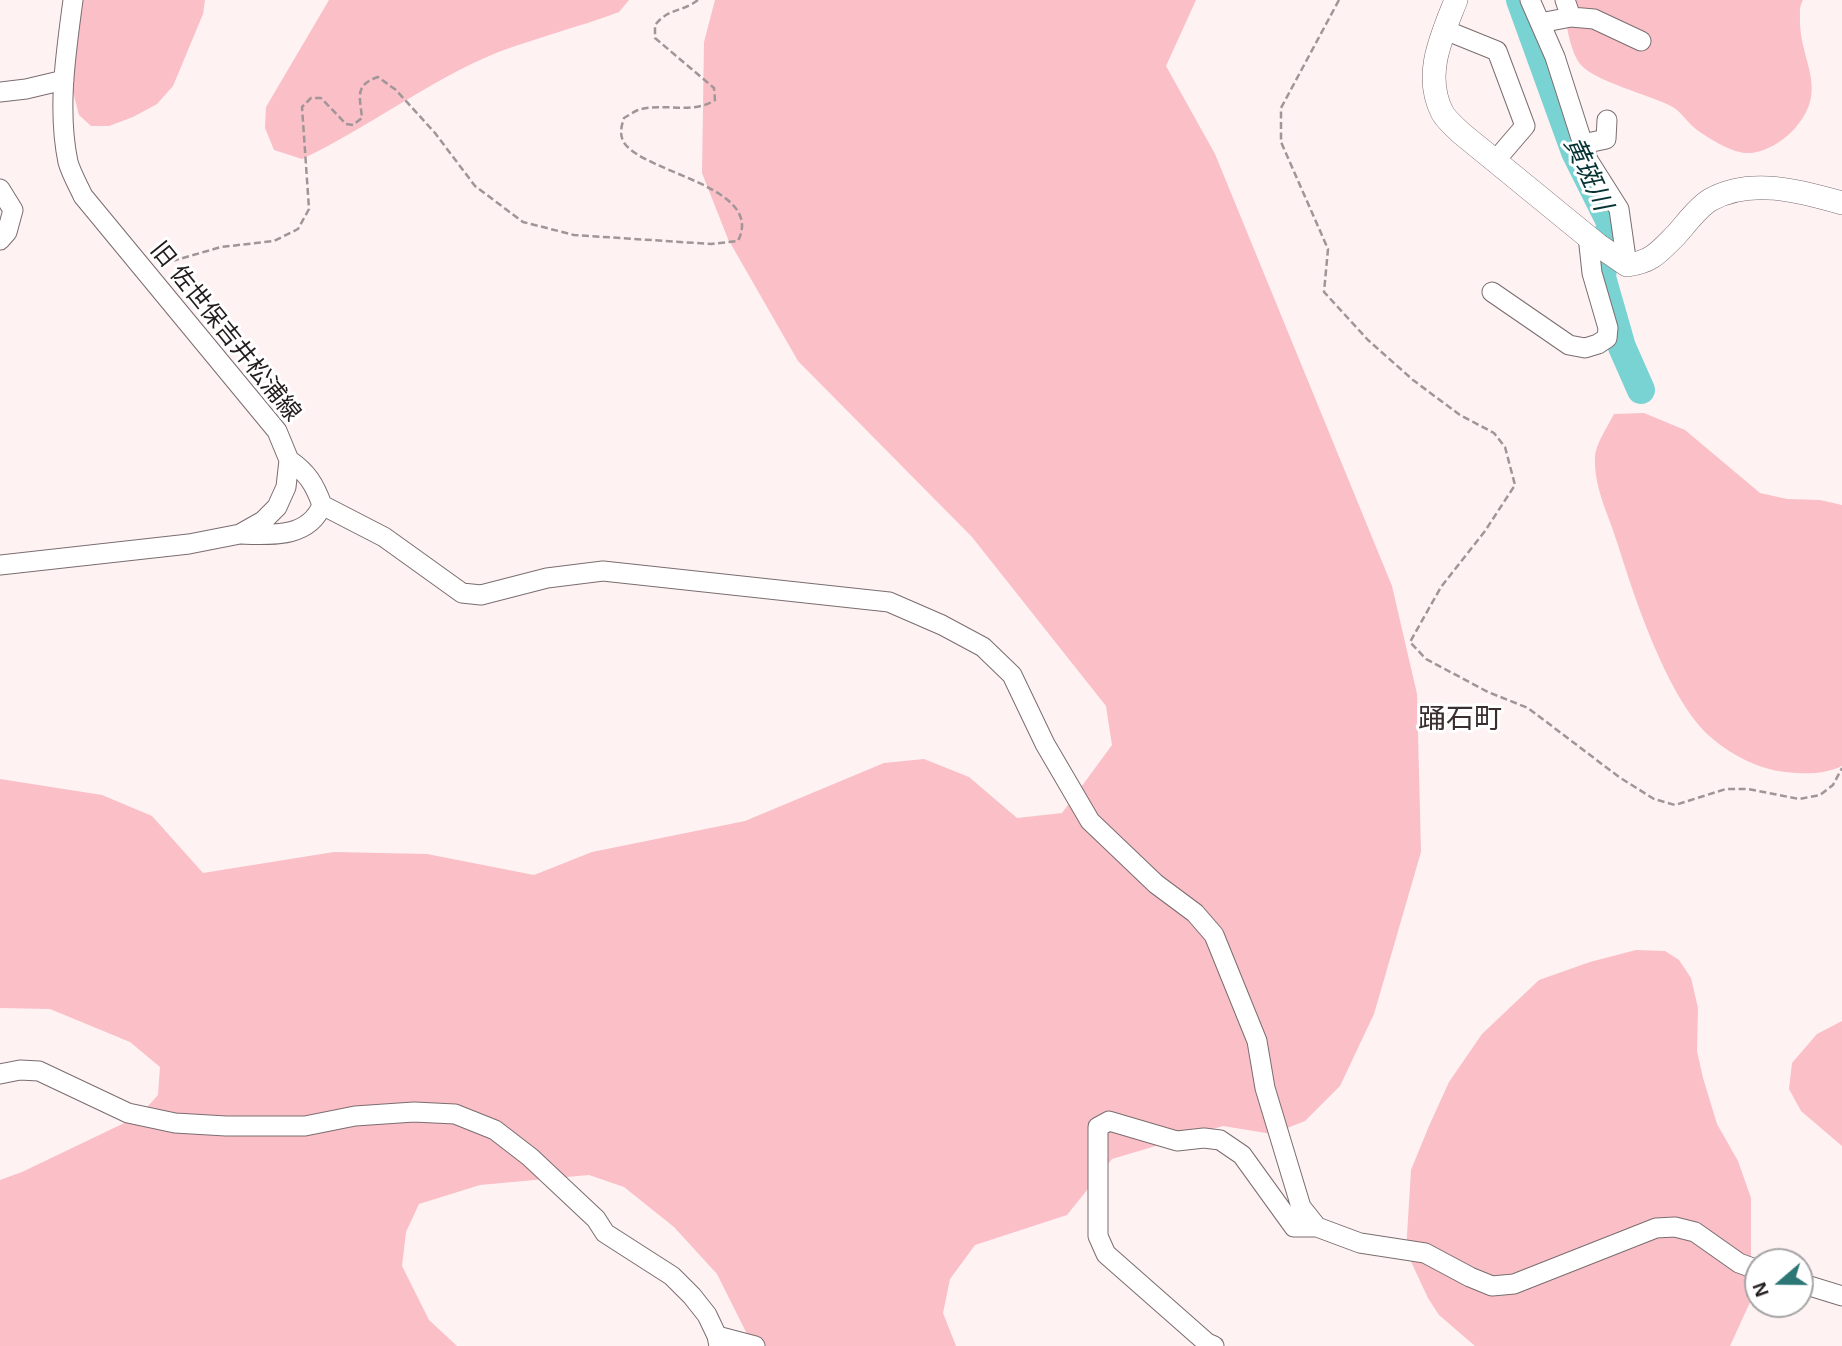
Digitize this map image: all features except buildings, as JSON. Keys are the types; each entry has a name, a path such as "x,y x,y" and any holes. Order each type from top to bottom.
{"street":[{"name":"旧 佐世保吉井松浦線","path":"0,565 188,544 240,534 263,521 277,507 286,487 289,460 277,431 83,196 68,164 63,121 64,80 73,0"},
{"path":"1455,0 1433,61 1434,88 1443,113 1461,133 1495,162 1627,265 1645,263 1707,202 1732,190 1760,187 1817,195 1842,203"},
{"path":"1530,0 1555,57 1588,160 1619,209 1627,265"},
{"path":"1540,23 1568,9 1641,41"},
{"path":"1445,30 1497,51 1525,126 1495,162"},
{"path":"1,96 64,80"},
{"path":"1583,144 1606,139 1607,120"},
{"path":"0,189 13,210 8,232 0,240"},
{"path":"1492,292 1569,345 1585,348 1598,344 1606,338 1608,328 1592,273 1588,236"},
{"path":"289,460 308,475 323,505 384,537 462,593 481,595 547,578 603,571 889,602 942,625 983,647 1012,675 1045,744 1090,821 1156,884 1195,914 1214,935 1257,1041 1265,1088 1301,1208 1317,1227"},
{"path":"240,534 274,535 292,532 309,524 323,505"},
{"path":"0,1074 20,1070 39,1071 128,1113 175,1123 304,1126 355,1116 414,1112 455,1114 495,1130 530,1157 596,1219 605,1233 672,1276 706,1315 718,1341 755,1346"},
{"path":"1213,1346 1106,1254 1098,1236 1098,1127 1109,1121 1177,1141 1204,1138 1220,1140 1242,1156 1294,1227 1317,1227 1360,1243 1424,1253 1492,1286 1514,1284 1656,1228 1675,1227 1695,1232 1744,1266"},
{"path":"1814,1287 1842,1296"}],"path":[{"path":"144,269 221,247 274,241 298,229 309,209 302,107 311,98 321,99 346,124 353,125 362,118 360,90 366,82 378,78 396,90 436,133 475,186 523,222 574,235 711,244 738,241 743,231 742,217 727,199 699,182 653,163 625,144 620,129 624,118 640,109 691,107 715,100 714,88 655,38 655,25 663,15 692,5 698,0"},
{"path":"1339,0 1281,108 1282,142 1328,249 1324,292 1368,340 1413,380 1460,415 1494,433 1505,447 1515,485 1485,531 1441,587 1410,642 1426,659 1488,692 1528,708 1619,777 1654,799 1675,805 1726,789 1748,789 1800,799 1820,795 1833,785 1842,768"}],"shaded area":[{"path":"81,0 205,0 203,14 173,86 157,104 109,126 91,126 79,115 72,88"},
{"path":"329,0 629,0 619,12 471,64 302,159 274,150 265,128 266,107"},
{"path":"715,0 1196,0 1166,66 1215,154 1392,586 1417,694 1421,852 1374,1014 1340,1086 1305,1121 1272,1134 1223,1126 1112,1159 1067,1215 975,1245 950,1279 943,1313 956,1346 753,1346 717,1274 674,1227 624,1187 589,1175 480,1185 419,1204 406,1232 402,1266 429,1320 457,1346 0,1346 0,1180 139,1116 158,1095 160,1067 130,1042 50,1009 0,1008 0,779 102,795 152,816 203,873 334,852 427,854 534,875 592,852 745,821 884,763 924,759 969,777 1017,818 1062,813 1112,745 1106,706 972,537 798,361 728,239 702,173 704,42"},
{"path":"1562,0 1803,0 1800,10 1801,35 1812,87 1806,113 1787,136 1763,150 1743,153 1722,145 1697,130 1673,107 1610,82 1582,66 1571,44"},
{"path":"1644,413 1685,430 1760,493 1842,505 1842,766 1828,771 1807,773 1785,772 1756,765 1713,739 1682,702 1655,649 1644,620 1603,502 1595,469 1597,447 1614,414"},
{"path":"1636,950 1665,951 1679,960 1691,978 1698,1008 1697,1051 1703,1078 1717,1124 1738,1161 1751,1198 1751,1248 1744,1248 1744,1315 1730,1346 1475,1346 1439,1315 1406,1251 1411,1170 1449,1082 1482,1034 1539,980 1590,962"},
{"path":"1842,1021 1842,1146 1801,1111 1789,1089 1792,1063 1817,1034"}],"waterway":[{"name":"黄斑川","path":"1520,0 1575,152 1611,224 1602,277 1622,347 1641,390"}],"district":[{"name":"踊石町","path":"1460,720"}]}
